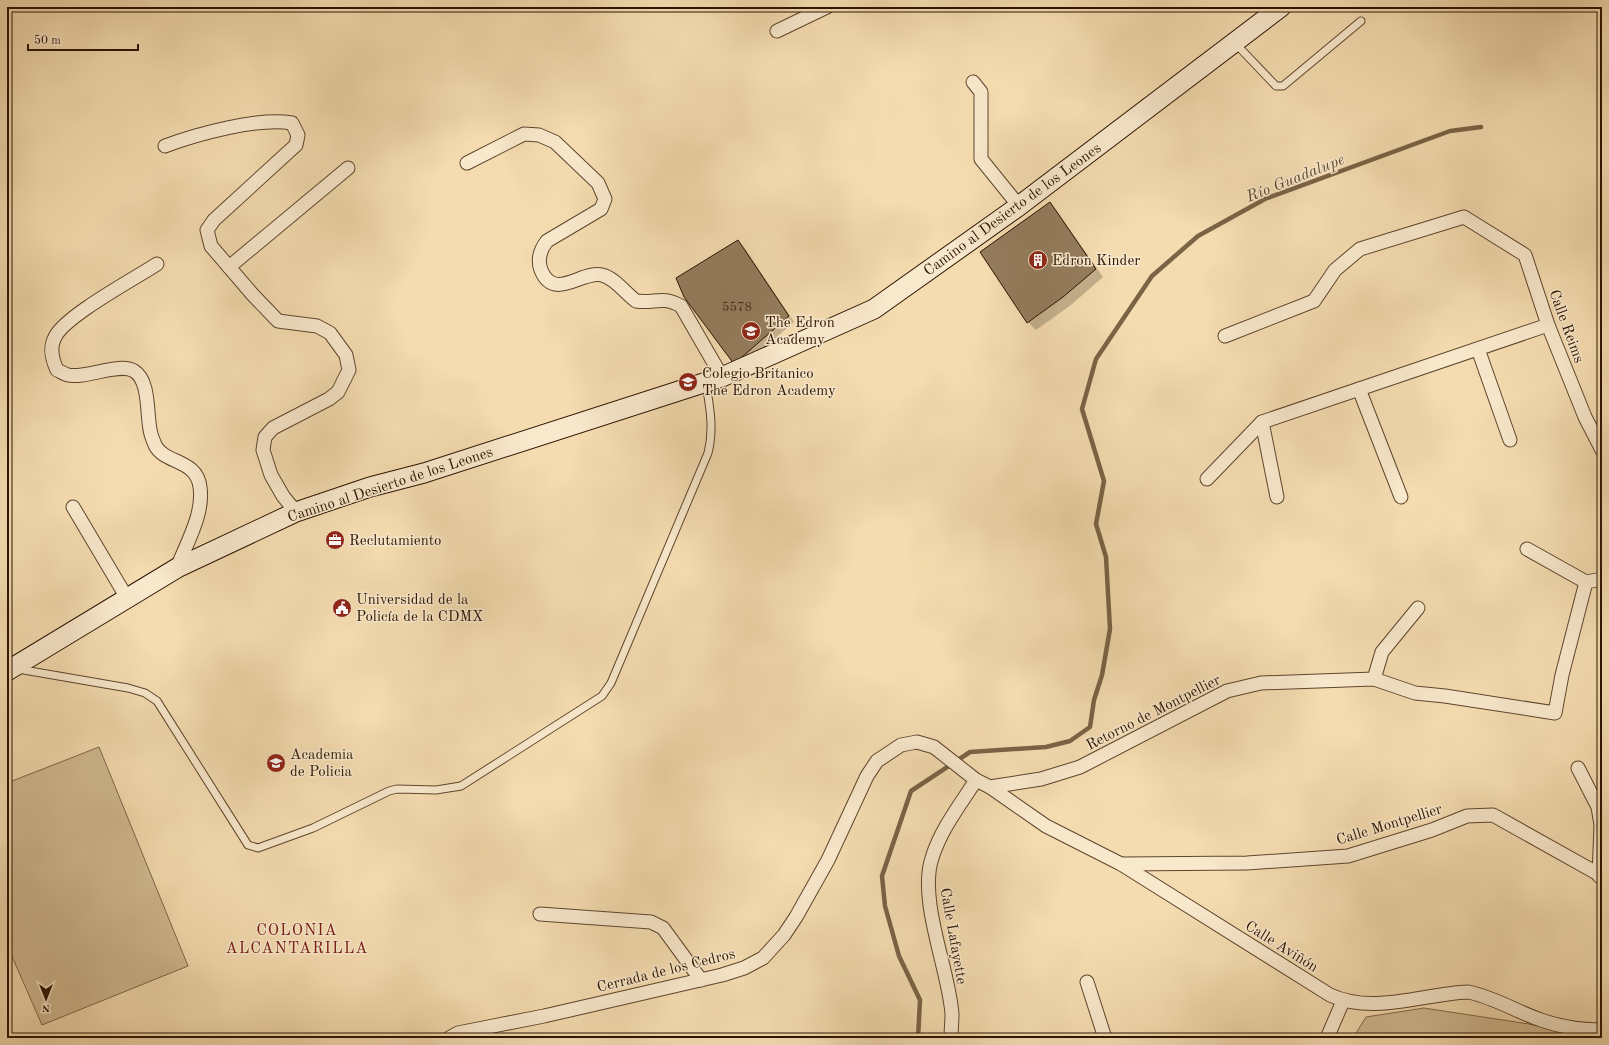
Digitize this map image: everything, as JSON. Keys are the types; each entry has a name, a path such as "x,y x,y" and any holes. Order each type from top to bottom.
{"main road":[{"name":"Camino al Desierto de los Leones","path":"9,670 177,568 296,512 370,487 424,474 714,379 874,309 1019,206 1282,7"}],"street":[{"path":"777,31 827,7"},
{"path":"973,82 981,92 981,160 1019,206"},
{"path":"165,146 182,140 248,125 281,121 292,123 298,135 296,145 214,220 207,230 212,246 278,321 317,326 330,333 346,355 349,370 338,392 329,399 273,428 265,437 263,450 271,475 283,496 296,512"},
{"path":"466,163 524,134 540,134 555,142 598,183 605,200 601,209 547,241 542,248 539,264 548,281 552,283 567,284 596,274 603,275 636,301 664,299 681,306 714,379"},
{"path":"229,267 348,168"},
{"name":"Calle Reims","path":"1225,336 1314,301 1335,270 1360,249 1464,217 1525,256 1548,325 1585,417 1602,450"},
{"path":"157,264 68,320 55,338 51,356 57,370 68,375 93,374 124,368 134,371 141,380 147,400 150,434 157,448 168,458 181,462 193,471 200,485 201,504 177,568"},
{"path":"1207,479 1262,422 1548,325"},
{"path":"1478,349 1510,440"},
{"path":"1359,389 1402,496"},
{"path":"1262,422 1277,496"},
{"path":"73,507 127,598"},
{"path":"1527,549 1586,582 1602,579"},
{"name":"Retorno de Montpellier","path":"990,787 1041,780 1080,767 1227,691 1261,684 1374,679 1415,693 1445,696 1555,713 1566,659 1586,582"},
{"path":"1374,679 1382,652 1418,608"},
{"name":"Cerrada de los Cedros","path":"449,1038 458,1033 544,1016 701,980 744,968 763,958 784,935 796,918 828,860 867,776 877,761 887,753 909,742 924,742 934,746 974,778"},
{"path":"1578,768 1598,807 1601,825 1601,876"},
{"name":"Calle Aviñón","path":"974,778 990,787 1046,826 1121,864 1330,995 1344,1001 1374,1004 1468,992 1480,994 1540,1020 1561,1026 1582,1030 1602,1030"},
{"name":"Calle Lafayette","path":"951,1038 952,1013 930,902 928,881 931,860 941,833 974,778"},
{"name":"Calle Montpellier","path":"1121,864 1248,863 1348,856 1432,830 1467,816 1493,815 1601,876"},
{"path":"540,914 651,922 663,928 701,980"},
{"path":"1087,982 1105,1038"},
{"path":"1327,1038 1344,1001"}],"lane":[{"path":"1235,42 1276,86 1283,86 1360,21"},
{"path":"9,670 128,688 144,693 157,701 248,845 253,848 258,848 313,828 393,790 436,790 461,786 602,696 611,683 708,453 711,438 714,379"}],"shaded area":[{"path":"99,747 188,966 42,1025 7,945 7,783"},
{"path":"1424,1008 1529,1024 1597,1038 1353,1038 1366,1017"}],"building":[{"name":"Edron Kinder","path":"1050,202 1096,269 1063,297 1027,323 980,252"},
{"path":"738,240 789,316 734,364 684,297 676,278"}],"waterway":[{"name":"Río Guadalupe","path":"918,1038 920,1000 899,956 885,906 882,876 911,791 970,752 1046,747 1070,741 1090,727 1094,700 1102,675 1110,629 1106,557 1096,524 1104,481 1082,409 1096,359 1152,276 1198,236 1265,199 1450,131 1481,127"}],"place":[{"name":"Edron Kinder","path":"1038,260"},
{"name":"The Edron Academy","path":"751,331"},
{"name":"Colegio Britanico The Edron Academy","path":"688,382"},
{"name":"Reclutamiento","path":"335,540"},
{"name":"Universidad de la Policía de la CDMX","path":"342,608"},
{"name":"Academia de Policia","path":"276,763"}],"district":[{"name":"COLONIA ALCANTARILLA","path":"297,938"}]}
